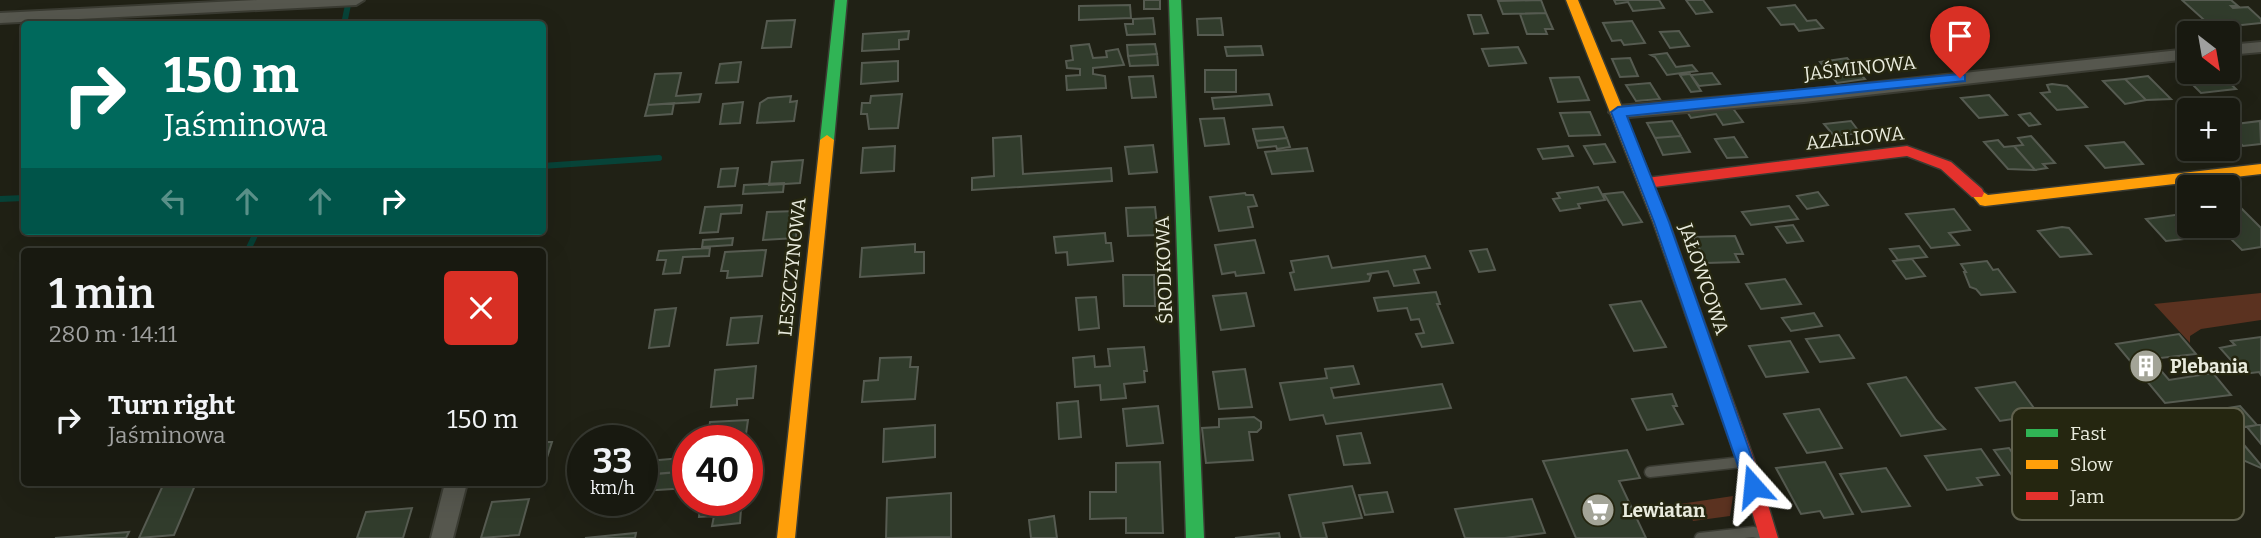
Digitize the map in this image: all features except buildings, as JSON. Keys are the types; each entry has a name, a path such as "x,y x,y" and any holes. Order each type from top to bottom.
{"street":[{"path":"0,18 356,0"},
{"name":"LESZCZYNOWA","path":"786,538 841,0"},
{"name":"ŚRODKOWA","path":"1175,0 1195,538"},
{"name":"JAŁOWCOWA","path":"1572,0 1646,183 1746,462 1768,537"},
{"path":"2240,49 2261,47"},
{"name":"JAŚMINOWA","path":"1618,112 1804,96 2177,55"},
{"name":"AZALIOWA","path":"1646,183 1907,151 1934,156 1958,173 1985,201 2261,169"},
{"path":"442,538 455,486"}],"lane":[{"path":"1650,472 1746,462"},
{"path":"1700,538 1753,533 1768,537"}],"shaded area":[{"path":"2261,293 2261,320 2201,329 2190,336 2190,343 2154,304"},
{"path":"1733,496 1730,516 1693,521 1690,513 1684,514 1680,504"}],"waterway":[{"path":"345,21 349,0"},
{"path":"546,166 659,158"},
{"path":"0,199 21,198"},
{"path":"249,248 255,235"}],"traffic: fast":[{"path":"827,140 841,0"},
{"path":"1175,0 1195,538"}],"traffic: slow":[{"path":"1572,0 1661,222 1693,313"},
{"path":"786,538 827,140"},
{"path":"1977,193 1985,201 2261,169"}],"traffic: jam":[{"path":"1646,183 1907,151 1946,165 1977,193"},
{"path":"1693,313 1746,462 1769,538"}],"place":[{"name":"Plebania","path":"2146,366"},
{"name":"Lewiatan","path":"1598,510"}],"route":[{"path":"1753,486 1661,222 1618,112 1804,96 1960,78"}]}
